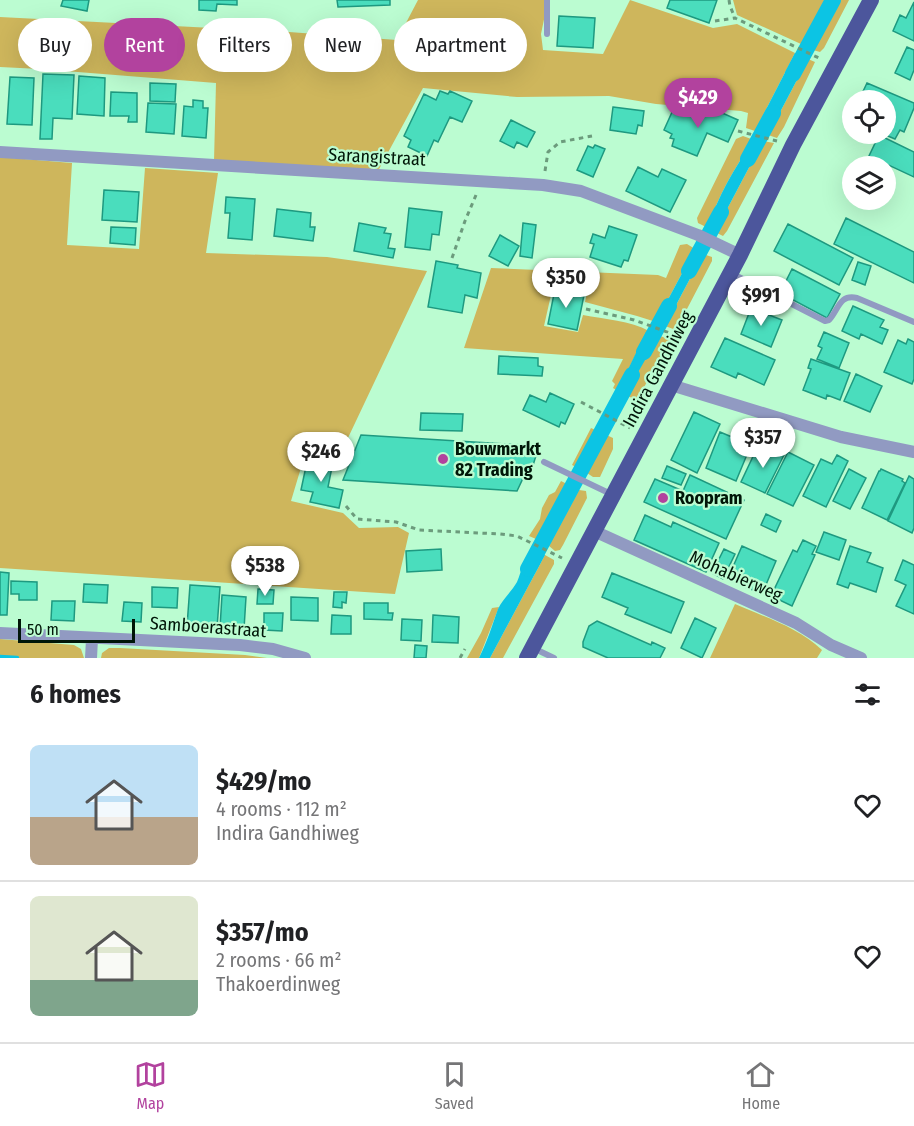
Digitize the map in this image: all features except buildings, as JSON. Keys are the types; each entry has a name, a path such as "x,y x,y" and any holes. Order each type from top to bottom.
{"main road":[{"name":"Indira Gandhiweg","path":"529,653 730,273 732,251 793,145 871,0"}],"street":[{"name":"Sarangistraat","path":"0,152 543,185 581,191 698,235 732,251"},
{"path":"671,385 841,437 914,452"},
{"name":"Mohabierweg","path":"594,531 796,623 831,645 861,658"},
{"name":"Samboerastraat","path":"0,633 240,645 273,649 305,658"},
{"path":"91,658 92,639"}],"lane":[{"path":"547,0 547,34"},
{"path":"730,273 825,321 829,320 844,298 849,296 914,322"},
{"path":"544,462 613,496"},
{"path":"529,653 554,658"}],"path":[{"path":"729,0 735,18"},
{"path":"715,21 735,18 836,67"},
{"path":"738,131 793,145"},
{"path":"543,185 548,152 560,142 592,136"},
{"path":"452,258 478,191 478,181"},
{"path":"586,309 643,323 694,342"},
{"path":"581,402 645,435"},
{"path":"346,506 357,519 396,522 419,530 517,536 576,566"},
{"path":"460,658 465,649"}],"shaded area":[{"path":"418,0 548,0 541,34 543,50 603,54 630,0 713,28 737,24 795,53 755,131 746,128 748,113 741,111 656,104 609,96 517,97 423,88 378,171 214,161 216,83 78,72 92,72 92,22 104,22 104,72 185,72 185,27 197,27 197,72 292,72 292,32 304,33 304,72 382,72 382,39 394,40 394,72 527,72 527,18 409,18"},
{"path":"733,0 825,0 801,44 737,15"},
{"path":"840,0 849,0 824,48 820,52 813,50"},
{"path":"0,17 19,18 18,68 0,67"},
{"path":"808,59 815,62 784,127 777,138 768,135"},
{"path":"743,136 754,140 727,182 708,228 698,223 697,218 736,139"},
{"path":"763,141 774,143 723,236 715,232"},
{"path":"0,157 72,163 67,245 139,249 145,168 218,173 206,253 327,257 427,271 338,459 306,451 291,501 343,513 359,528 398,527 409,533 395,594 0,568"},
{"path":"687,244 695,249 656,322 585,302 587,293 553,286 544,326 578,332 583,315 626,323 649,331 618,391 613,388 615,384 612,381 623,359 464,348 491,268 658,275 666,278 680,245"},
{"path":"703,254 712,257 712,261 676,330 665,326"},
{"path":"658,335 670,340 637,400 625,395"},
{"path":"591,428 613,438 613,449 600,477 593,477 587,473 605,439 594,433 576,467 572,465"},
{"path":"561,481 567,484 536,539 529,536 540,519 542,508 549,495 555,492"},
{"path":"579,490 586,491 587,498 560,550 555,551 549,546"},
{"path":"545,555 554,560 554,564 503,658 490,658"},
{"path":"735,604 792,629 822,650 817,658 710,658"},
{"path":"499,607 479,658 467,658 492,608"},
{"path":"0,639 74,645 81,649 84,658 0,658"},
{"path":"109,648 267,658 101,658 102,653"}],"water":[{"path":"825,0 840,0 813,50 801,44"},
{"path":"795,53 808,59 768,135 755,131"},
{"path":"754,140 763,141 715,232 708,228 716,205 733,172"},
{"path":"695,249 703,254 665,326 656,322"},
{"path":"646,332 658,335 656,341 625,395 618,391"},
{"path":"593,433 605,439 587,473 576,467"},
{"path":"567,484 579,490 549,546 536,539"},
{"path":"534,549 545,555 490,658 479,658 498,609 517,582 525,560"}],"waterway":[{"path":"793,74 833,0"},
{"path":"748,159 773,113"},
{"path":"689,271 721,212"},
{"path":"644,352 669,306"},
{"path":"528,569 632,375"},
{"path":"0,657 17,658"}],"place":[{"name":"Bouwmarkt 82 Trading","path":"443,459"},
{"name":"Roopram","path":"663,498"}]}
